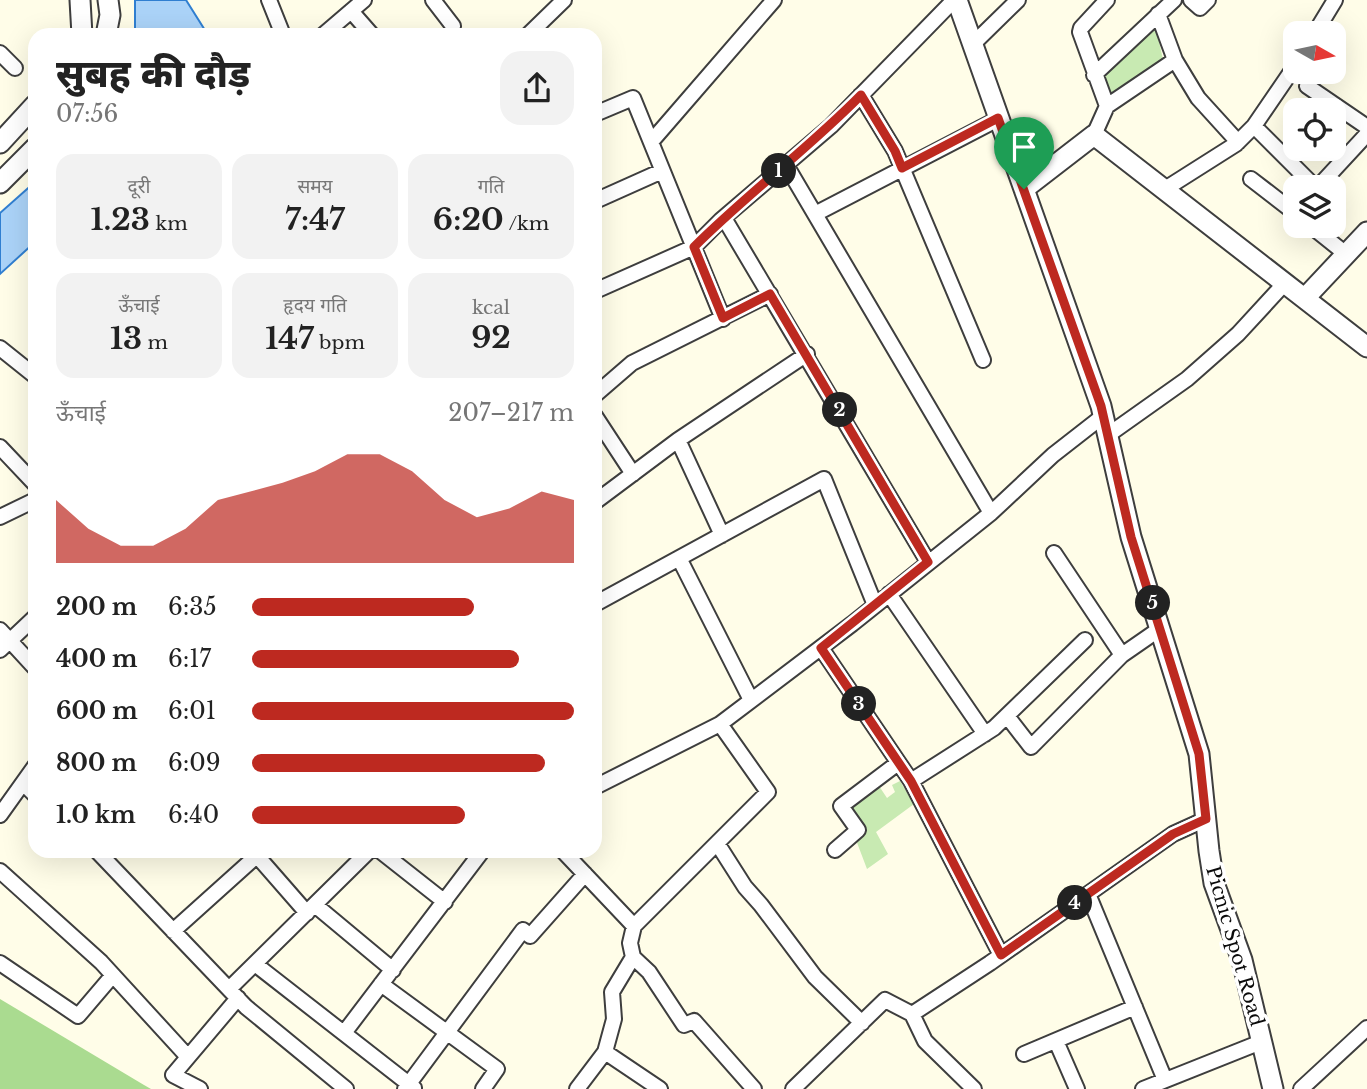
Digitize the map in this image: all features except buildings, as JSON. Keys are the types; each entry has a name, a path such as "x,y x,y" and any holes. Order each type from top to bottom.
{"street":[{"path":"80,0 82,28"},
{"path":"107,28 110,15 108,0"},
{"path":"268,0 279,28"},
{"path":"331,28 364,0"},
{"path":"433,0 453,26"},
{"path":"535,28 564,0"},
{"path":"602,288 694,247 831,126 955,0"},
{"name":"Picnic Spot Road","path":"955,0 1082,349 1105,426 1131,537 1199,754 1214,883 1242,960 1273,1089"},
{"path":"972,45 1018,0"},
{"path":"1107,0 1081,27 1080,32 1107,106"},
{"path":"1094,75 1174,0"},
{"path":"1191,0 1200,8 1209,0"},
{"path":"1322,21 1335,0"},
{"path":"651,142 767,3"},
{"path":"351,11 366,28"},
{"path":"1158,14 1175,60 1198,98 1238,142"},
{"path":"0,53 15,68"},
{"path":"1024,189 1094,135 1107,106 1175,60"},
{"path":"1165,189 1238,142 1255,126 1283,84"},
{"path":"1307,86 1367,127"},
{"path":"861,95 895,151 984,360"},
{"path":"602,111 633,98 723,318"},
{"path":"0,144 28,113"},
{"path":"816,214 998,118"},
{"path":"1255,126 1305,175"},
{"path":"1328,175 1367,134"},
{"path":"1094,135 1367,347"},
{"path":"0,183 28,155"},
{"path":"786,165 991,513"},
{"path":"602,198 662,171"},
{"path":"1251,179 1283,204"},
{"path":"724,218 928,562"},
{"path":"1305,298 1360,243"},
{"path":"602,783 720,724 991,513 1053,455 1187,379 1237,334 1285,283"},
{"path":"602,389 632,363 770,294"},
{"path":"0,348 28,370"},
{"path":"602,497 678,440 807,354"},
{"path":"602,427 633,474"},
{"path":"678,440 722,535"},
{"path":"0,447 28,477"},
{"path":"602,600 824,479 875,605"},
{"path":"0,517 28,503"},
{"path":"1054,553 1122,654"},
{"path":"680,558 751,700"},
{"path":"889,594 985,734"},
{"path":"28,622 3,640 28,662"},
{"path":"1007,716 1031,747 1122,654 1161,628"},
{"path":"911,781 985,734 1084,640"},
{"path":"821,648 911,781 1001,955"},
{"path":"720,724 768,792 634,926 630,943 633,957 649,972 684,1025 694,1021 754,1089"},
{"path":"835,850 858,830 842,806 898,763"},
{"path":"0,815 28,776"},
{"path":"23,783 28,788"},
{"path":"912,1014 1173,834 1206,819"},
{"path":"717,843 745,887 815,977 862,1023"},
{"path":"104,858 234,994 346,1089"},
{"path":"173,931 251,858"},
{"path":"263,858 311,909 393,970"},
{"path":"200,1089 173,1075 255,964 362,858"},
{"path":"389,858 445,902"},
{"path":"344,1033 477,858"},
{"path":"570,858 634,926"},
{"path":"0,871 113,975 188,1057"},
{"path":"255,964 410,1087 523,930 530,936 585,874"},
{"path":"1088,894 1165,1080"},
{"path":"579,1088 606,1052 614,1019 612,992 633,957"},
{"path":"0,962 78,1016 113,975"},
{"path":"381,984 497,1069 483,1089"},
{"path":"793,1089 885,1000 912,1014 925,1041 974,1089"},
{"path":"1024,1054 1135,1007"},
{"path":"1301,1089 1367,1028"},
{"path":"1056,1041 1077,1089"},
{"path":"1143,1089 1261,1042"},
{"path":"606,1052 660,1089"}],"green space":[{"path":"1156,28 1164,64 1110,98 1100,75"},
{"path":"900,781 914,804 876,832 888,854 867,869 856,840 866,831 849,809 879,786 887,798 895,792 892,785"},
{"path":"0,999 144,1085 151,1089 0,1089"}],"water":[{"path":"135,0 186,0 204,28 135,28"},
{"path":"28,188 28,248 0,274 0,213"}],"route":[{"path":"861,95 895,151 902,168 998,118 1024,189 1101,406 1131,537 1199,754 1206,819 1173,834 1001,955 911,781 821,648 928,562 770,294 723,318 694,247 721,220 831,126 861,95"}]}
